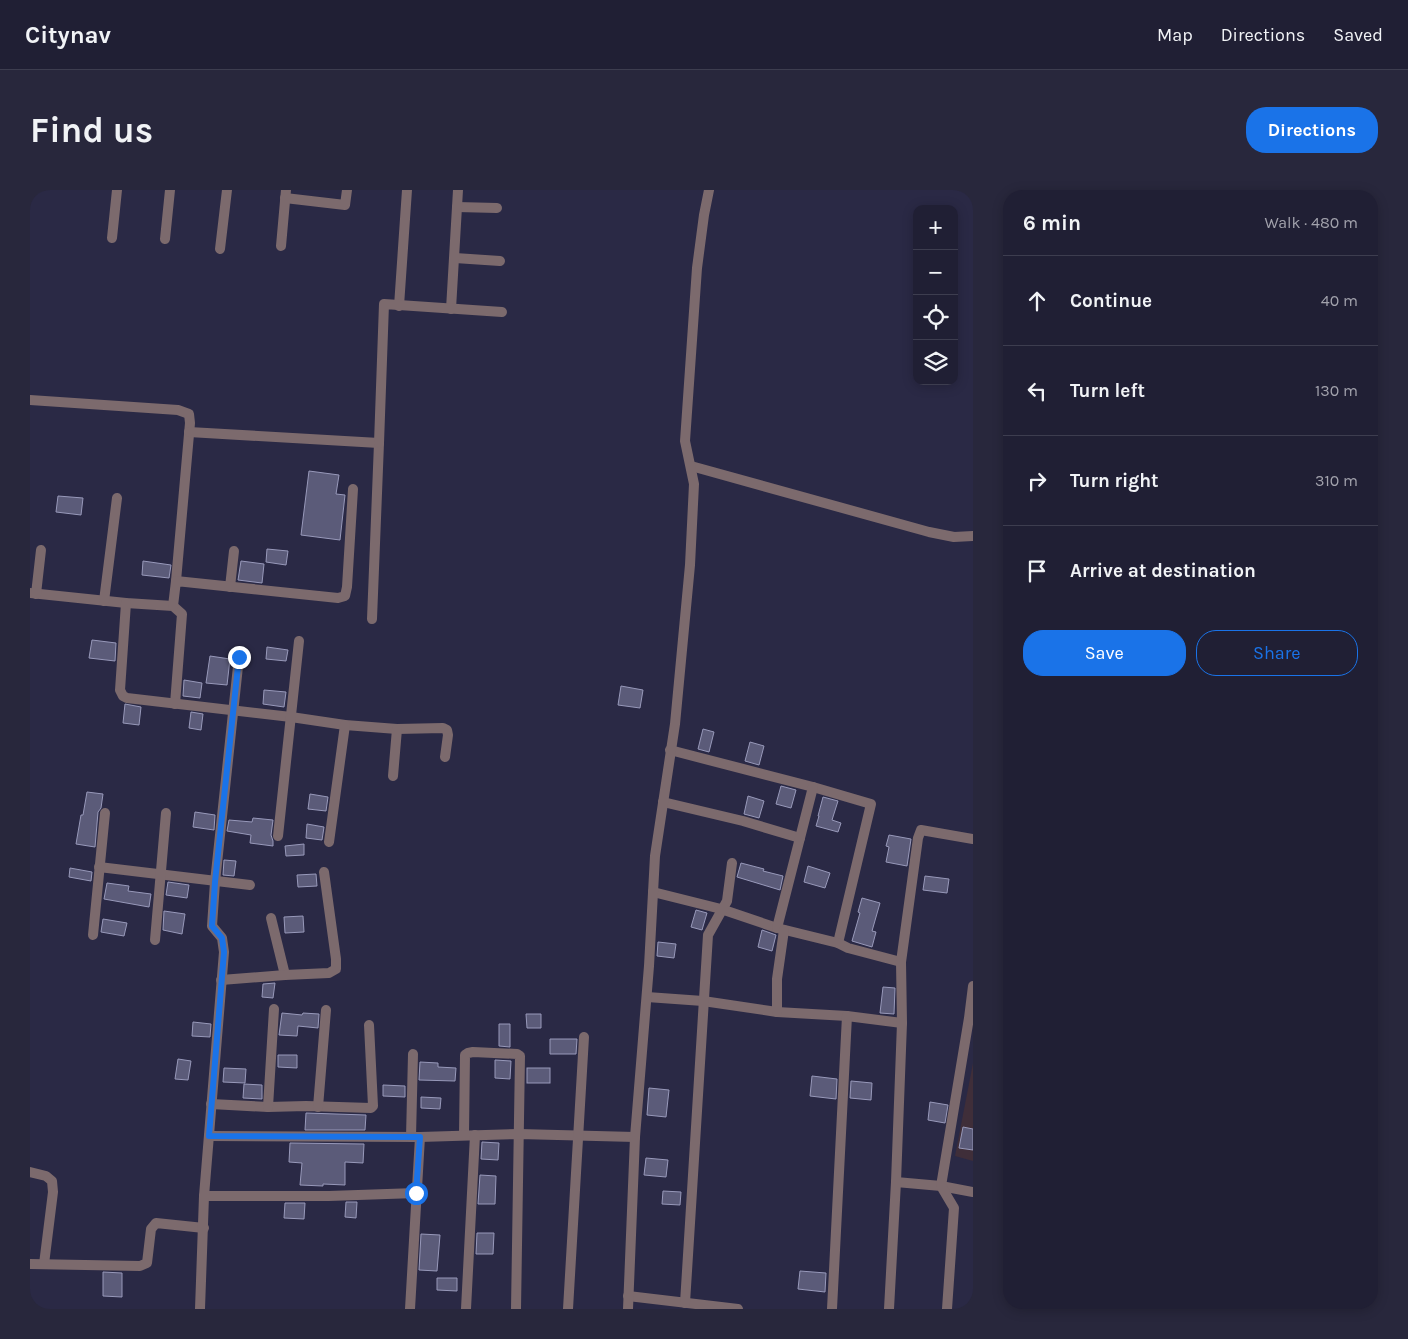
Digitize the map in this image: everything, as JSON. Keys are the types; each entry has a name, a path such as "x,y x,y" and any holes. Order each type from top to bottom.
{"street":[{"path":"112,238 117,190"},
{"path":"165,239 170,190"},
{"path":"220,249 228,190"},
{"path":"281,246 286,194 345,205 347,190"},
{"path":"399,306 407,190"},
{"path":"451,309 458,190"},
{"path":"628,1309 636,1137 647,997 655,856 670,750 676,724 690,565 694,484 685,441 697,268 708,190"},
{"path":"457,207 497,208"},
{"path":"454,258 500,260"},
{"path":"372,619 384,304 502,312"},
{"path":"30,400 178,410 189,414 190,432 173,606"},
{"path":"190,432 379,443"},
{"path":"691,466 929,532 954,537 973,536"},
{"path":"176,581 338,598 345,596 353,489"},
{"path":"104,601 117,498"},
{"path":"41,550 33,594 173,606 182,614 175,704"},
{"path":"230,587 234,551"},
{"path":"126,603 120,693 127,698 291,716 345,725 397,729 438,727 447,730 448,734 445,757"},
{"path":"278,836 299,641"},
{"path":"200,1309 204,1196 224,952 222,938 212,926 239,657"},
{"path":"329,842 345,725"},
{"path":"393,776 397,729"},
{"path":"670,750 871,804 838,943"},
{"path":"777,1012 780,929 813,787"},
{"path":"663,802 743,821 800,838"},
{"path":"155,940 166,813"},
{"path":"93,935 105,814"},
{"path":"889,1309 902,1023 901,962 918,838 922,830 973,839"},
{"path":"685,1302 708,934 727,901 732,863"},
{"path":"99,867 250,885"},
{"path":"221,980 285,974 329,973 336,969 324,872"},
{"path":"653,892 721,909 780,929 838,943 848,948 901,962"},
{"path":"271,918 285,974"},
{"path":"948,1309 954,1208 941,1186 973,986"},
{"path":"647,997 703,1001 777,1012 847,1016 902,1023"},
{"path":"268,1107 274,1009"},
{"path":"318,1107 326,1010"},
{"path":"832,1309 847,1016"},
{"path":"211,1104 268,1107 370,1108 373,1106 369,1025"},
{"path":"568,1309 584,1037"},
{"path":"464,1135 465,1055 473,1052 513,1053 520,1056 516,1309"},
{"path":"410,1309 416,1193 413,1054"},
{"path":"209,1136 416,1137 578,1134 636,1137"},
{"path":"466,1309 475,1135"},
{"path":"30,1172 46,1176 52,1181 53,1192 44,1264"},
{"path":"896,1182 941,1186 973,1192"},
{"path":"204,1196 330,1196 416,1193"},
{"path":"30,1264 140,1266 147,1263 151,1229 156,1223 204,1228"},
{"path":"628,1296 738,1309"}],"shaded area":[{"path":"973,1063 973,1161 955,1156"}],"building":[{"path":"309,471 339,475 336,494 345,495 340,540 301,535"},
{"path":"58,496 83,498 81,515 56,512"},
{"path":"267,549 288,551 286,565 266,562"},
{"path":"143,561 171,565 169,578 142,575"},
{"path":"241,561 264,564 262,583 238,580"},
{"path":"92,640 116,643 115,661 89,658"},
{"path":"267,647 288,650 286,661 266,659"},
{"path":"210,656 230,659 227,685 206,683"},
{"path":"184,680 202,683 200,698 183,696"},
{"path":"621,686 643,690 640,708 618,705"},
{"path":"264,690 286,692 284,707 263,704"},
{"path":"125,704 141,707 139,725 123,723"},
{"path":"191,712 203,714 201,730 189,728"},
{"path":"703,729 714,732 709,752 698,749"},
{"path":"750,742 764,746 759,765 745,761"},
{"path":"781,786 796,790 791,808 776,804"},
{"path":"87,792 103,794 101,808 98,812 95,847 76,844"},
{"path":"310,794 328,797 326,811 308,809"},
{"path":"748,796 764,801 759,818 744,814"},
{"path":"823,797 838,801 832,820 841,823 838,832 816,826"},
{"path":"195,812 215,815 214,830 193,827"},
{"path":"253,818 273,820 271,835 273,846 250,843 251,835 227,831 229,820 252,822"},
{"path":"307,824 324,827 322,840 306,838"},
{"path":"889,835 911,839 907,866 886,862 889,847 886,846"},
{"path":"304,844 304,855 286,856 285,846"},
{"path":"224,860 236,861 234,876 223,875"},
{"path":"741,863 783,876 780,890 737,877"},
{"path":"808,866 830,873 825,888 804,882"},
{"path":"70,868 92,872 91,881 69,877"},
{"path":"316,874 317,886 298,887 297,875"},
{"path":"925,876 949,879 947,893 923,890"},
{"path":"168,882 189,885 187,898 166,895"},
{"path":"107,883 129,886 128,891 151,894 149,907 104,899"},
{"path":"862,898 880,903 872,931 876,932 872,947 852,941"},
{"path":"696,910 707,913 702,930 691,927"},
{"path":"164,911 185,914 182,934 163,930"},
{"path":"303,916 304,932 285,933 284,917"},
{"path":"103,919 127,923 124,936 101,932"},
{"path":"762,930 776,935 772,951 758,947"},
{"path":"658,942 676,944 674,958 657,956"},
{"path":"275,983 273,998 262,997 263,984"},
{"path":"883,987 895,988 894,1014 880,1013"},
{"path":"282,1013 319,1014 318,1028 298,1026 297,1036 279,1035"},
{"path":"526,1014 541,1014 541,1028 527,1028"},
{"path":"193,1022 211,1024 210,1037 192,1036"},
{"path":"499,1024 510,1024 510,1047 499,1046"},
{"path":"550,1039 577,1039 576,1054 550,1054"},
{"path":"278,1055 297,1055 297,1068 278,1067"},
{"path":"178,1059 191,1061 188,1080 175,1079"},
{"path":"495,1060 511,1061 510,1079 495,1078"},
{"path":"420,1062 438,1063 438,1067 456,1068 455,1081 419,1080"},
{"path":"224,1068 246,1069 245,1083 223,1082"},
{"path":"527,1068 550,1068 550,1083 527,1083"},
{"path":"812,1076 837,1079 836,1099 810,1096"},
{"path":"851,1081 872,1083 871,1100 850,1098"},
{"path":"244,1084 262,1085 262,1099 243,1098"},
{"path":"383,1085 405,1086 405,1097 383,1096"},
{"path":"649,1088 669,1090 666,1117 647,1115"},
{"path":"421,1097 441,1098 440,1109 421,1108"},
{"path":"930,1102 948,1105 945,1123 928,1120"},
{"path":"306,1113 366,1115 365,1130 305,1130"},
{"path":"963,1127 973,1129 973,1150 959,1148"},
{"path":"482,1142 499,1143 498,1160 481,1159"},
{"path":"290,1143 364,1144 363,1163 345,1162 345,1185 300,1185 302,1163 289,1162"},
{"path":"646,1158 668,1160 666,1177 644,1175"},
{"path":"480,1175 496,1176 495,1204 478,1204"},
{"path":"663,1191 681,1192 680,1205 662,1204"},
{"path":"346,1202 357,1202 356,1218 345,1217"},
{"path":"285,1203 305,1203 304,1219 284,1218"},
{"path":"477,1233 494,1233 493,1254 476,1254"},
{"path":"421,1234 440,1235 437,1271 419,1270"},
{"path":"800,1271 826,1273 825,1292 798,1289"},
{"path":"103,1272 122,1273 122,1297 103,1296"},
{"path":"437,1278 457,1278 457,1291 437,1290"}],"route":[{"path":"239,657 212,926 222,938 224,952 209,1136 420,1137 416,1193"}]}
